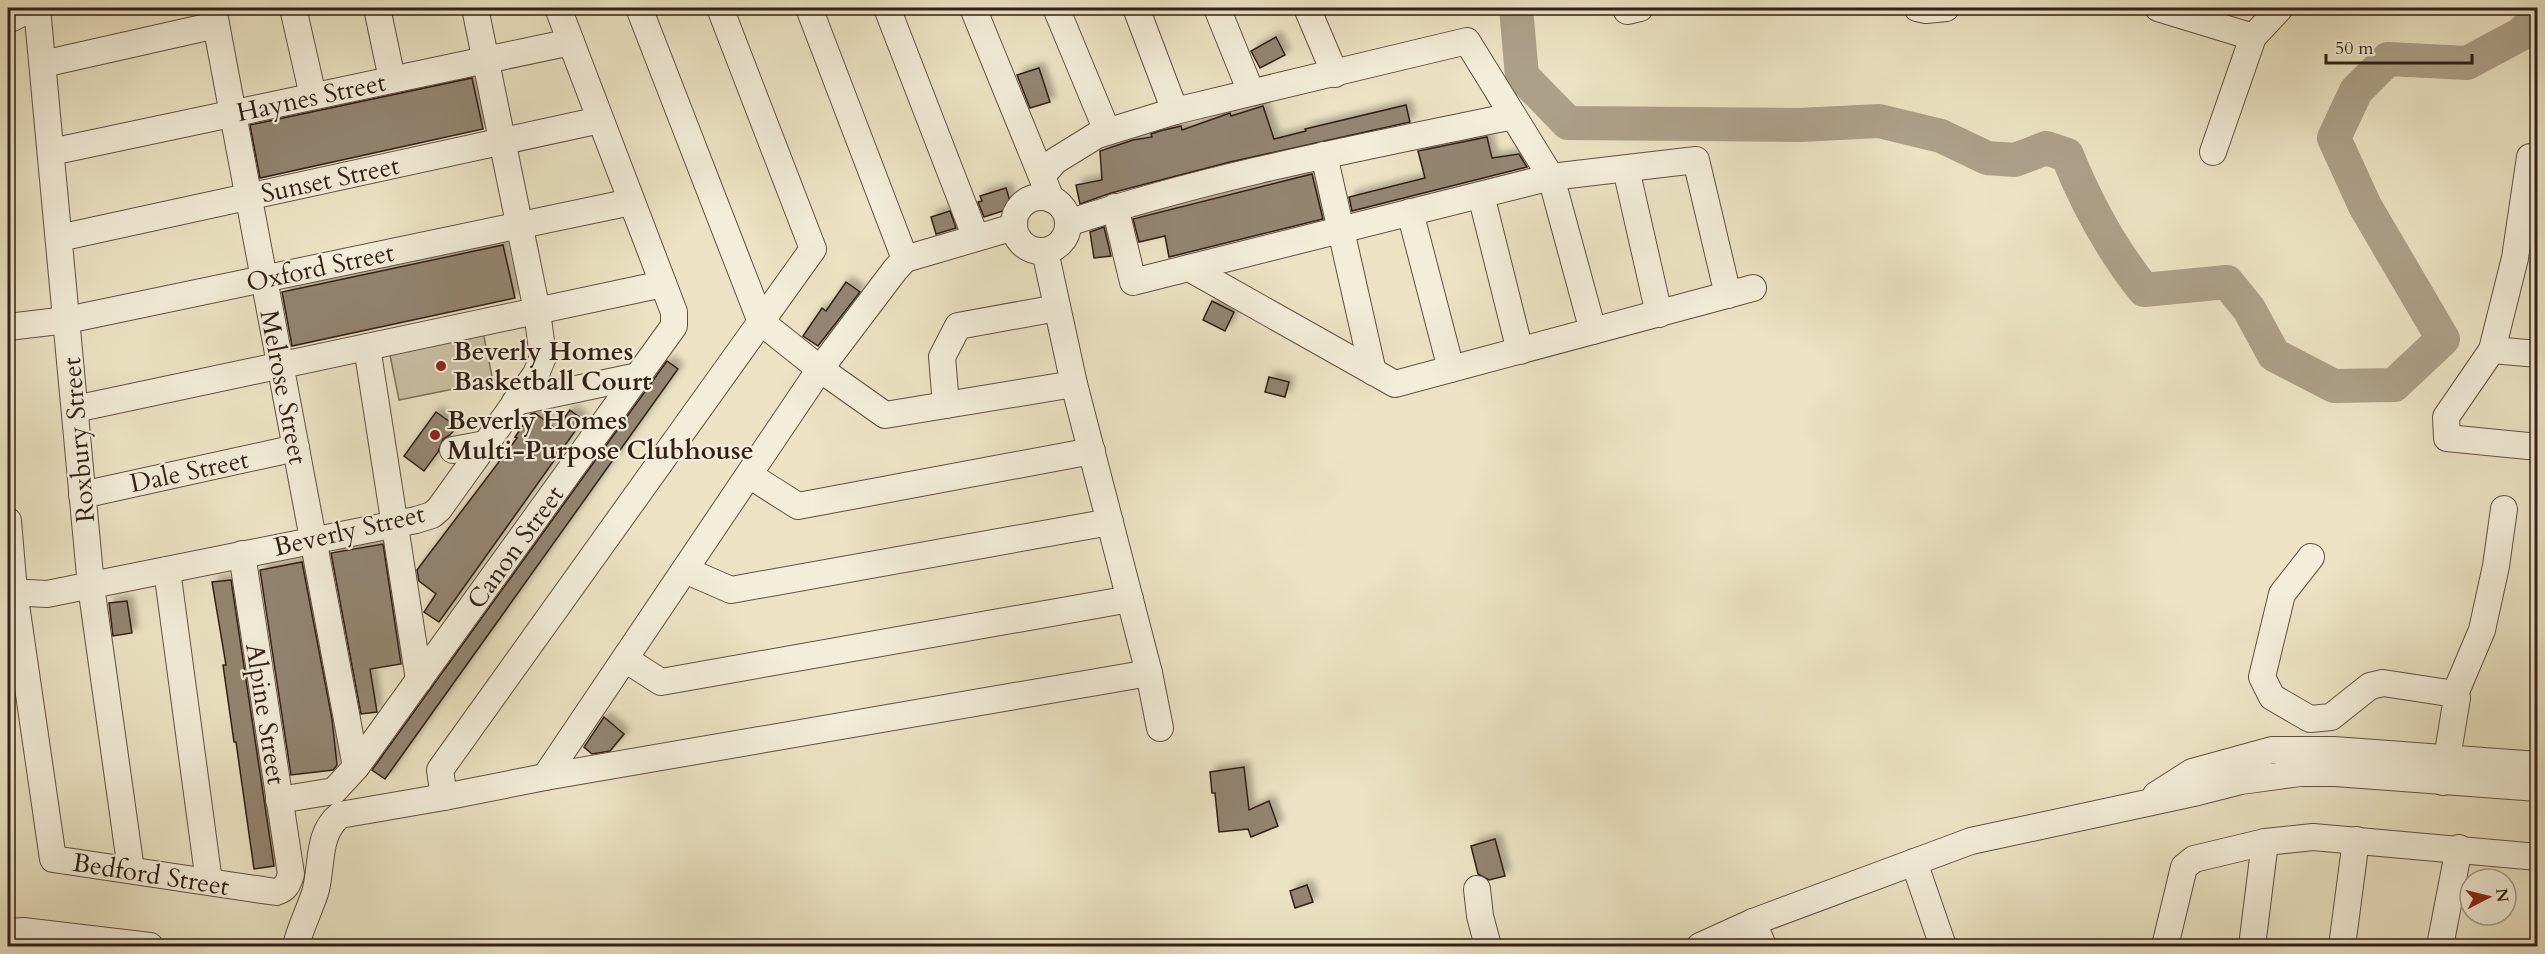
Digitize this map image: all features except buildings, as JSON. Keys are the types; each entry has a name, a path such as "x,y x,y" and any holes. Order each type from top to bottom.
{"street":[{"path":"8,20 32,8"},
{"name":"Roxbury Street","path":"38,8 91,586 131,870"},
{"path":"293,8 313,96"},
{"path":"376,8 392,80"},
{"name":"Beverly Street","path":"12,603 394,524 432,515 439,509 536,374 543,357 537,311 476,8"},
{"name":"Canon Street","path":"279,800 334,791 356,767 674,326 674,312 558,8"},
{"path":"639,8 761,322 820,369 885,416 1074,384"},
{"path":"444,798 440,770 813,249 720,8"},
{"path":"809,8 905,259"},
{"path":"887,8 976,238"},
{"path":"973,8 1046,187 1063,208 1068,223 1064,238 1059,244 1045,251 1028,248 1016,236 1014,218 1024,202 1042,197 1046,187 1055,161 1097,135 1175,111 1467,41 1551,177 1593,331"},
{"path":"1056,8 1107,131"},
{"path":"1136,8 1175,111"},
{"path":"1217,8 1251,92"},
{"path":"1307,8 1335,74"},
{"path":"1917,8 1926,10 1946,8"},
{"path":"2158,8 2253,37"},
{"path":"2213,152 2253,37 2280,8"},
{"path":"43,64 215,16"},
{"name":"Melrose Street","path":"215,16 356,767"},
{"name":"Haynes Street","path":"51,152 571,42"},
{"path":"1068,223 1115,207 1324,155 1513,116"},
{"name":"Sunset Street","path":"59,238 600,120"},
{"path":"1324,155 1373,372"},
{"path":"2538,158 2530,158 2526,259 2492,350 2446,417 2447,438 2538,447"},
{"path":"1115,207 1132,282 1551,177 1696,160 1728,295"},
{"path":"1626,170 1659,314"},
{"path":"1481,195 1520,351"},
{"name":"Oxford Street","path":"8,327 66,320 631,202"},
{"path":"1410,212 1451,369"},
{"path":"545,777 820,369 905,259 1014,227"},
{"path":"1045,251 1074,384 1149,673 1160,728"},
{"path":"1189,268 1395,384 1753,288"},
{"path":"75,409 663,284"},
{"path":"946,405 942,357 958,326 1058,308"},
{"path":"367,347 419,680"},
{"path":"2492,350 2538,354"},
{"path":"515,402 638,376"},
{"path":"448,494 449,456 485,444"},
{"name":"Dale Street","path":"82,495 296,448"},
{"path":"749,475 798,506 1092,451"},
{"path":"2445,771 2457,698 2455,694 2482,630 2496,566 2504,509"},
{"name":"Bedford Street","path":"8,521 12,603 53,859 276,892 283,890 291,874"},
{"path":"685,570 731,590 1110,522"},
{"name":"Alpine Street","path":"242,554 291,874"},
{"path":"2311,557 2282,594 2262,677 2272,697 2310,719 2331,717 2370,686 2383,683 2455,694"},
{"path":"167,570 209,882"},
{"path":"625,659 661,682 1130,598"},
{"path":"296,946 300,927 315,892 324,838 330,823 340,815 444,798 545,777 1149,673"},
{"path":"1700,946 1753,922 1971,841 2143,804 2192,772 2272,750 2334,750 2538,788"},
{"path":"2445,771 2538,765"},
{"path":"2165,946 2184,867 2194,860 2265,842 2313,837 2538,856"},
{"path":"2342,946 2356,840"},
{"path":"2252,946 2265,842"},
{"path":"2440,946 2459,848"},
{"path":"1914,862 1943,946"},
{"path":"1477,890 1480,916 1488,946"},
{"path":"314,946 318,928 315,892"},
{"path":"1753,922 1763,946"},
{"path":"8,932 23,932 103,944 150,946"}],"shaded area":[{"name":"Beverly Homes Basketball Court","path":"483,332 493,381 399,400 389,350"}],"waterway":[{"path":"1516,8 1522,76 1568,123 1799,125 1879,121 1941,136 1987,158 2015,160 2046,148 2067,155 2101,225 2121,259 2144,290 2227,282 2249,309 2274,355 2334,386 2394,385 2443,339 2365,206 2334,138 2356,91 2388,59 2467,63 2521,34 2538,17"}],"place":[{"name":"Beverly Homes Basketball Court","path":"441,366"},
{"name":"Beverly Homes Multi-Purpose Clubhouse","path":"435,435"}]}
